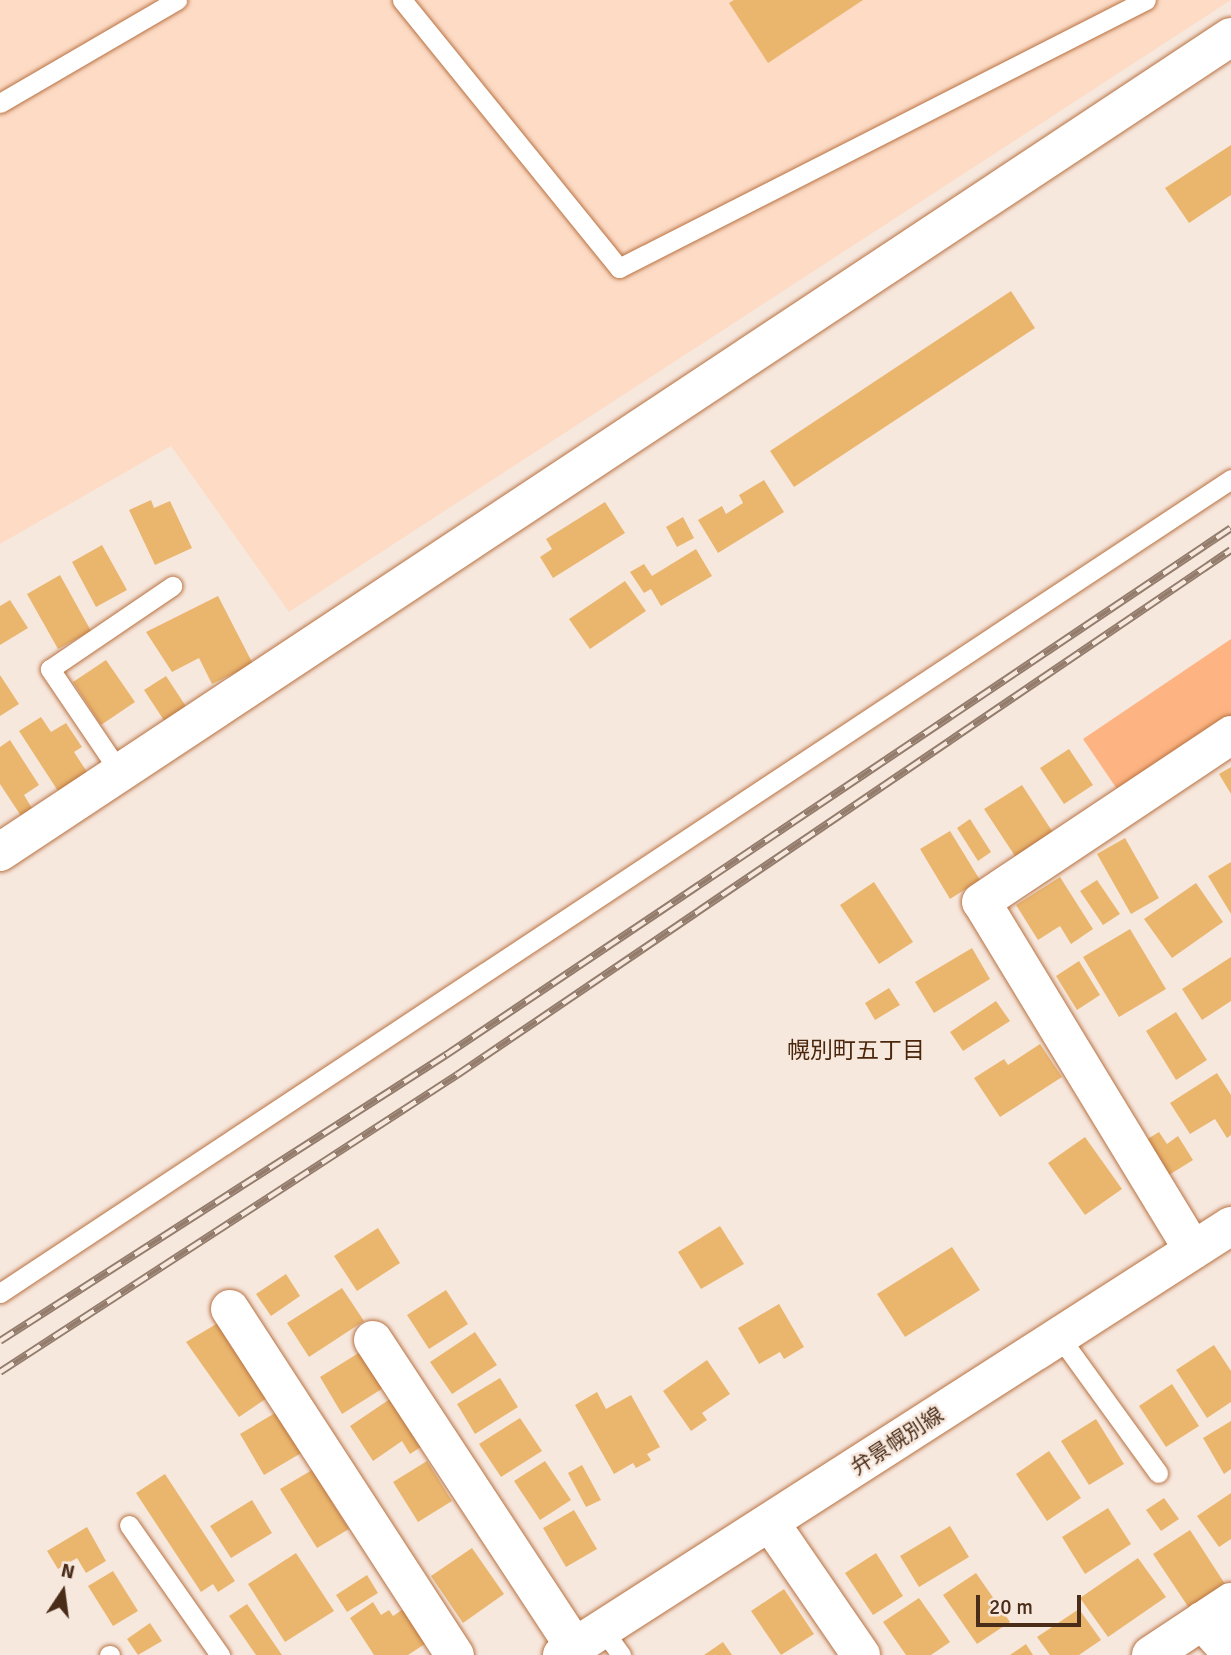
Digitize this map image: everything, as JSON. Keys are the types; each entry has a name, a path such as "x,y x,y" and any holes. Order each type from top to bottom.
{"street":[{"path":"0,852 1231,37"},
{"path":"1193,1250 981,902 1231,735"},
{"name":"弁景幌別線","path":"590,1647 771,1524 1231,1226"},
{"path":"230,1309 455,1655"},
{"path":"373,1340 590,1647"},
{"path":"771,1524 861,1655"},
{"path":"1151,1655 1217,1611 1231,1653"}],"lane":[{"path":"0,103 177,0"},
{"path":"402,0 619,268 1146,0"},
{"path":"0,1293 1231,479"},
{"path":"121,774 50,668 172,586"},
{"path":"1059,1336 1157,1473"},
{"path":"129,1525 220,1655"}],"shaded area":[{"path":"0,0 1231,0 289,612 171,446 0,544"},
{"path":"1231,639 1231,720 1119,792 1083,739"}],"building":[{"path":"734,0 863,0 768,63 729,3"},
{"path":"1231,145 1231,195 1189,223 1165,188"},
{"path":"1011,291 1035,328 794,487 770,451"},
{"path":"764,480 784,512 718,553 698,520 722,506 726,514 743,503 739,495"},
{"path":"151,500 154,508 170,501 192,548 155,565 129,510"},
{"path":"605,502 625,533 553,578 540,557 552,549 546,539"},
{"path":"683,517 694,538 677,547 666,527"},
{"path":"102,545 127,590 96,607 72,562"},
{"path":"696,549 712,576 661,606 651,589 644,593 630,572 644,564 652,576"},
{"path":"60,575 91,631 58,649 27,594"},
{"path":"625,581 646,611 590,649 569,619"},
{"path":"218,596 253,664 212,684 199,658 172,672 146,632"},
{"path":"10,600 28,628 0,645 0,606"},
{"path":"106,660 135,702 101,725 73,682"},
{"path":"0,675 19,704 0,716"},
{"path":"166,676 189,711 167,725 144,690"},
{"path":"41,717 51,732 66,723 82,747 74,752 87,772 58,791 19,731"},
{"path":"10,740 39,785 24,795 36,815 25,822 0,784 0,747"},
{"path":"1069,749 1093,785 1064,804 1040,768"},
{"path":"1231,767 1231,794 1219,774"},
{"path":"1022,785 1054,834 1017,859 984,809"},
{"path":"970,819 991,852 978,861 957,828"},
{"path":"950,831 980,880 950,899 920,849"},
{"path":"1125,838 1159,898 1131,914 1097,854"},
{"path":"1231,862 1231,914 1208,876"},
{"path":"1060,877 1093,929 1071,944 1060,926 1038,940 1016,905"},
{"path":"1097,880 1120,914 1103,925 1080,891"},
{"path":"874,882 913,942 879,964 840,905"},
{"path":"1196,883 1223,922 1172,958 1144,919"},
{"path":"1130,929 1166,989 1119,1017 1083,957"},
{"path":"972,948 990,979 934,1013 915,982"},
{"path":"1231,957 1231,1001 1202,1020 1182,989"},
{"path":"1079,961 1100,995 1077,1010 1056,976"},
{"path":"889,988 900,1005 875,1020 865,1003"},
{"path":"996,1001 1010,1021 963,1051 950,1032"},
{"path":"1176,1012 1207,1060 1176,1080 1146,1031"},
{"path":"1040,1044 1062,1077 1000,1117 974,1078 1004,1059 1008,1065"},
{"path":"1217,1073 1231,1095 1231,1135 1227,1138 1215,1119 1190,1134 1170,1103"},
{"path":"1159,1132 1167,1144 1178,1136 1193,1160 1169,1175 1146,1140"},
{"path":"1085,1137 1122,1189 1085,1215 1048,1163"},
{"path":"720,1226 744,1264 701,1289 678,1252"},
{"path":"378,1228 400,1263 357,1291 334,1256"},
{"path":"952,1247 980,1290 905,1337 877,1294"},
{"path":"286,1274 300,1296 271,1316 256,1294"},
{"path":"342,1288 364,1321 309,1357 287,1323"},
{"path":"446,1290 468,1324 429,1349 407,1315"},
{"path":"779,1304 804,1347 784,1359 780,1352 759,1364 738,1328"},
{"path":"223,1320 273,1394 239,1417 186,1342"},
{"path":"475,1332 497,1365 452,1394 430,1362"},
{"path":"1214,1345 1231,1371 1231,1402 1207,1418 1176,1370"},
{"path":"365,1349 388,1385 342,1414 320,1377"},
{"path":"707,1360 730,1394 702,1413 707,1420 691,1431 663,1391"},
{"path":"500,1378 518,1407 475,1434 457,1404"},
{"path":"1172,1384 1199,1426 1166,1447 1139,1406"},
{"path":"597,1392 606,1409 631,1395 660,1447 647,1454 651,1460 636,1468 633,1463 614,1474 575,1405"},
{"path":"393,1397 424,1445 410,1454 402,1441 373,1461 350,1426"},
{"path":"275,1413 281,1422 289,1417 308,1449 264,1475 240,1434"},
{"path":"520,1418 542,1451 501,1477 479,1444"},
{"path":"1096,1419 1124,1464 1089,1485 1061,1441"},
{"path":"1231,1421 1231,1469 1224,1474 1203,1438"},
{"path":"1049,1451 1081,1498 1047,1521 1016,1474"},
{"path":"427,1461 452,1501 418,1522 393,1482"},
{"path":"545,1461 571,1500 540,1520 514,1481"},
{"path":"582,1465 601,1500 586,1507 568,1473"},
{"path":"312,1470 349,1529 317,1548 280,1489"},
{"path":"165,1474 235,1581 218,1592 213,1584 201,1592 136,1493"},
{"path":"1231,1493 1231,1539 1219,1547 1197,1516"},
{"path":"1164,1498 1179,1519 1161,1531 1146,1510"},
{"path":"252,1500 272,1533 231,1558 210,1526"},
{"path":"1108,1508 1131,1544 1085,1574 1062,1537"},
{"path":"574,1510 597,1549 566,1567 543,1528"},
{"path":"950,1526 969,1557 919,1587 900,1556"},
{"path":"87,1527 106,1561 86,1573 77,1558 58,1569 47,1551"},
{"path":"1190,1530 1225,1584 1189,1608 1153,1554"},
{"path":"472,1548 504,1594 463,1623 431,1576"},
{"path":"296,1553 334,1611 285,1642 248,1584"},
{"path":"876,1553 903,1596 873,1615 845,1573"},
{"path":"1138,1558 1166,1597 1108,1637 1080,1598"},
{"path":"113,1571 138,1611 113,1626 88,1586"},
{"path":"976,1573 1010,1622 977,1644 943,1595"},
{"path":"367,1575 378,1593 347,1612 336,1595"},
{"path":"784,1589 814,1634 781,1655 751,1611"},
{"path":"919,1598 950,1642 931,1655 906,1655 883,1622"},
{"path":"373,1602 381,1615 389,1610 393,1616 408,1606 431,1640 408,1655 374,1655 350,1618"},
{"path":"247,1604 282,1655 256,1655 229,1616"},
{"path":"1079,1609 1101,1640 1079,1655 1050,1655 1037,1637"},
{"path":"150,1623 162,1641 138,1655 127,1639"},
{"path":"723,1642 732,1655 704,1655"},
{"path":"1026,1644 1033,1655 1010,1655"}],"railway":[{"path":"0,1341 446,1055 1231,528"},
{"path":"0,1372 457,1075 1231,550"}],"district":[{"name":"幌別町五丁目","path":"856,1051"}]}
